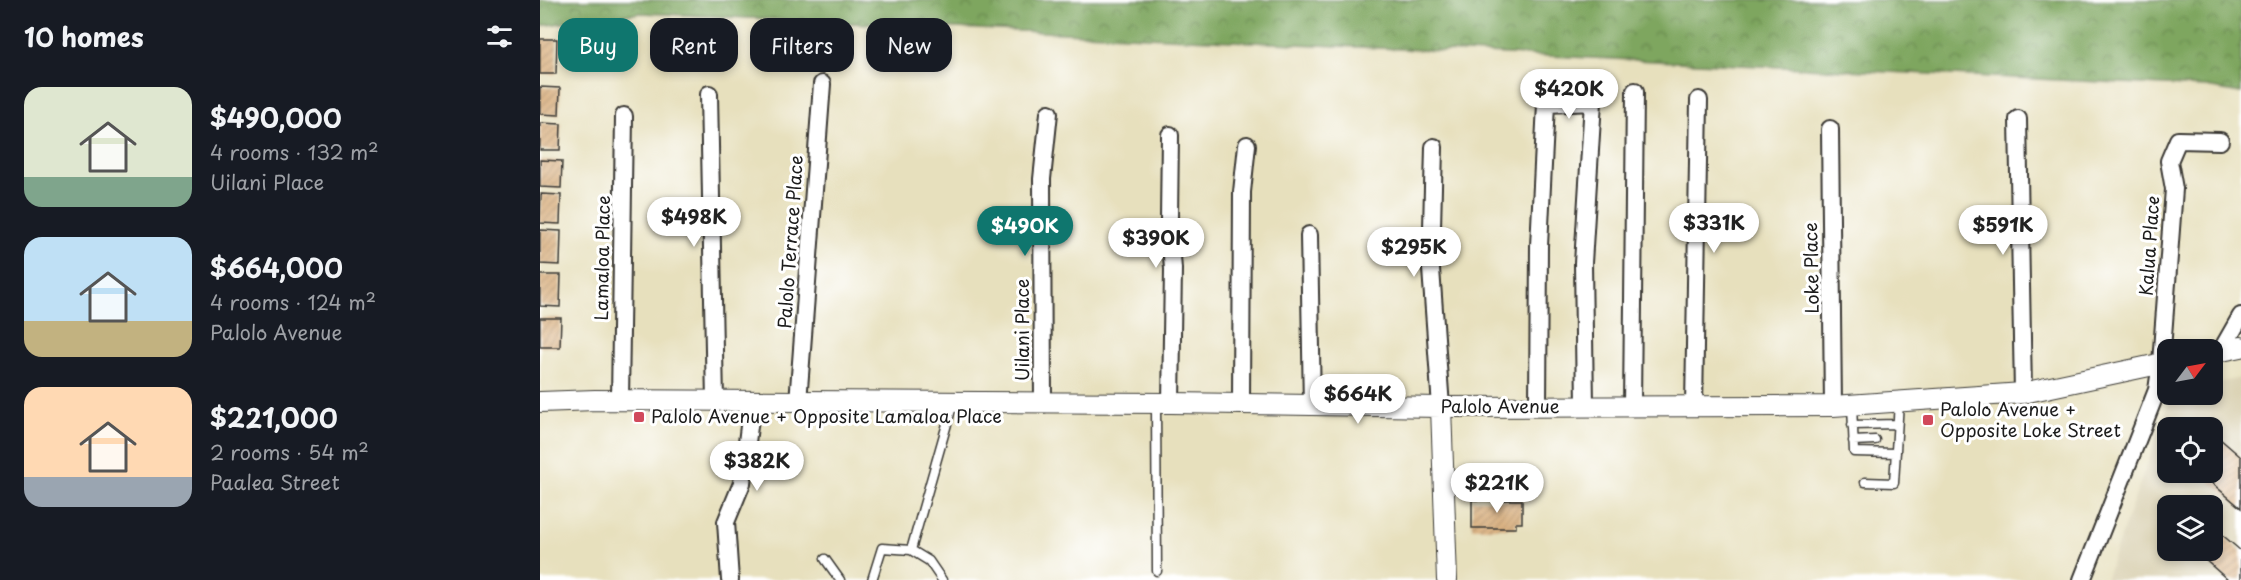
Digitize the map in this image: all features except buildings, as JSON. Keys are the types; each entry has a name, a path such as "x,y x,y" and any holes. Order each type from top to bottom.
{"street":[{"name":"Palolo Terrace Place","path":"798,402 822,84"},
{"path":"1632,407 1635,91"},
{"path":"709,94 715,401"},
{"path":"1694,407 1699,100"},
{"path":"1538,407 1539,246 1546,104 1593,102 1583,263 1585,406"},
{"name":"Uilani Place","path":"1043,404 1042,179 1049,113"},
{"name":"Lamaloa Place","path":"620,401 624,116"},
{"path":"2018,119 2022,393"},
{"name":"Loke Place","path":"1830,129 1842,406"},
{"path":"1164,404 1173,269 1169,219 1170,135"},
{"name":"Kalua Place","path":"2165,339 2174,189 2169,161 2178,140 2220,141"},
{"path":"1241,405 1242,192 1247,145"},
{"path":"1434,147 1431,269 1441,407 1447,580"},
{"path":"1309,235 1312,406"},
{"path":"2223,343 2241,316"},
{"path":"2223,351 2241,347"},
{"name":"Palolo Avenue","path":"540,402 715,401 1441,407 1842,406 2022,393 2157,364"},
{"path":"2082,580 2157,390"},
{"path":"730,580 726,522 742,483 752,402"}],"lane":[{"path":"1865,482 1894,483 1896,453 1893,440 1899,402"},
{"path":"911,550 952,403"},
{"path":"1157,572 1164,404"},
{"path":"1842,406 1852,425 1854,452 1896,453"},
{"path":"1852,425 1897,424"},
{"path":"1853,441 1875,440"},
{"path":"872,580 882,548 911,550 929,561 942,580"},
{"path":"825,559 840,580"}],"shaded area":[{"path":"2241,378 2241,580 2105,580 2157,436 2157,483 2223,483 2223,417 2164,417 2168,405 2223,405 2223,382"}],"green space":[{"path":"540,0 2241,0 2241,93 2206,87 952,28 952,18 866,18 866,24 854,23 854,18 750,18 641,13 602,18 558,18 558,24 540,26"}],"place":[{"name":"Palolo Avenue + Opposite Lamaloa Place","path":"639,417"},
{"name":"Palolo Avenue + Opposite Loke Street","path":"1928,420"}]}
